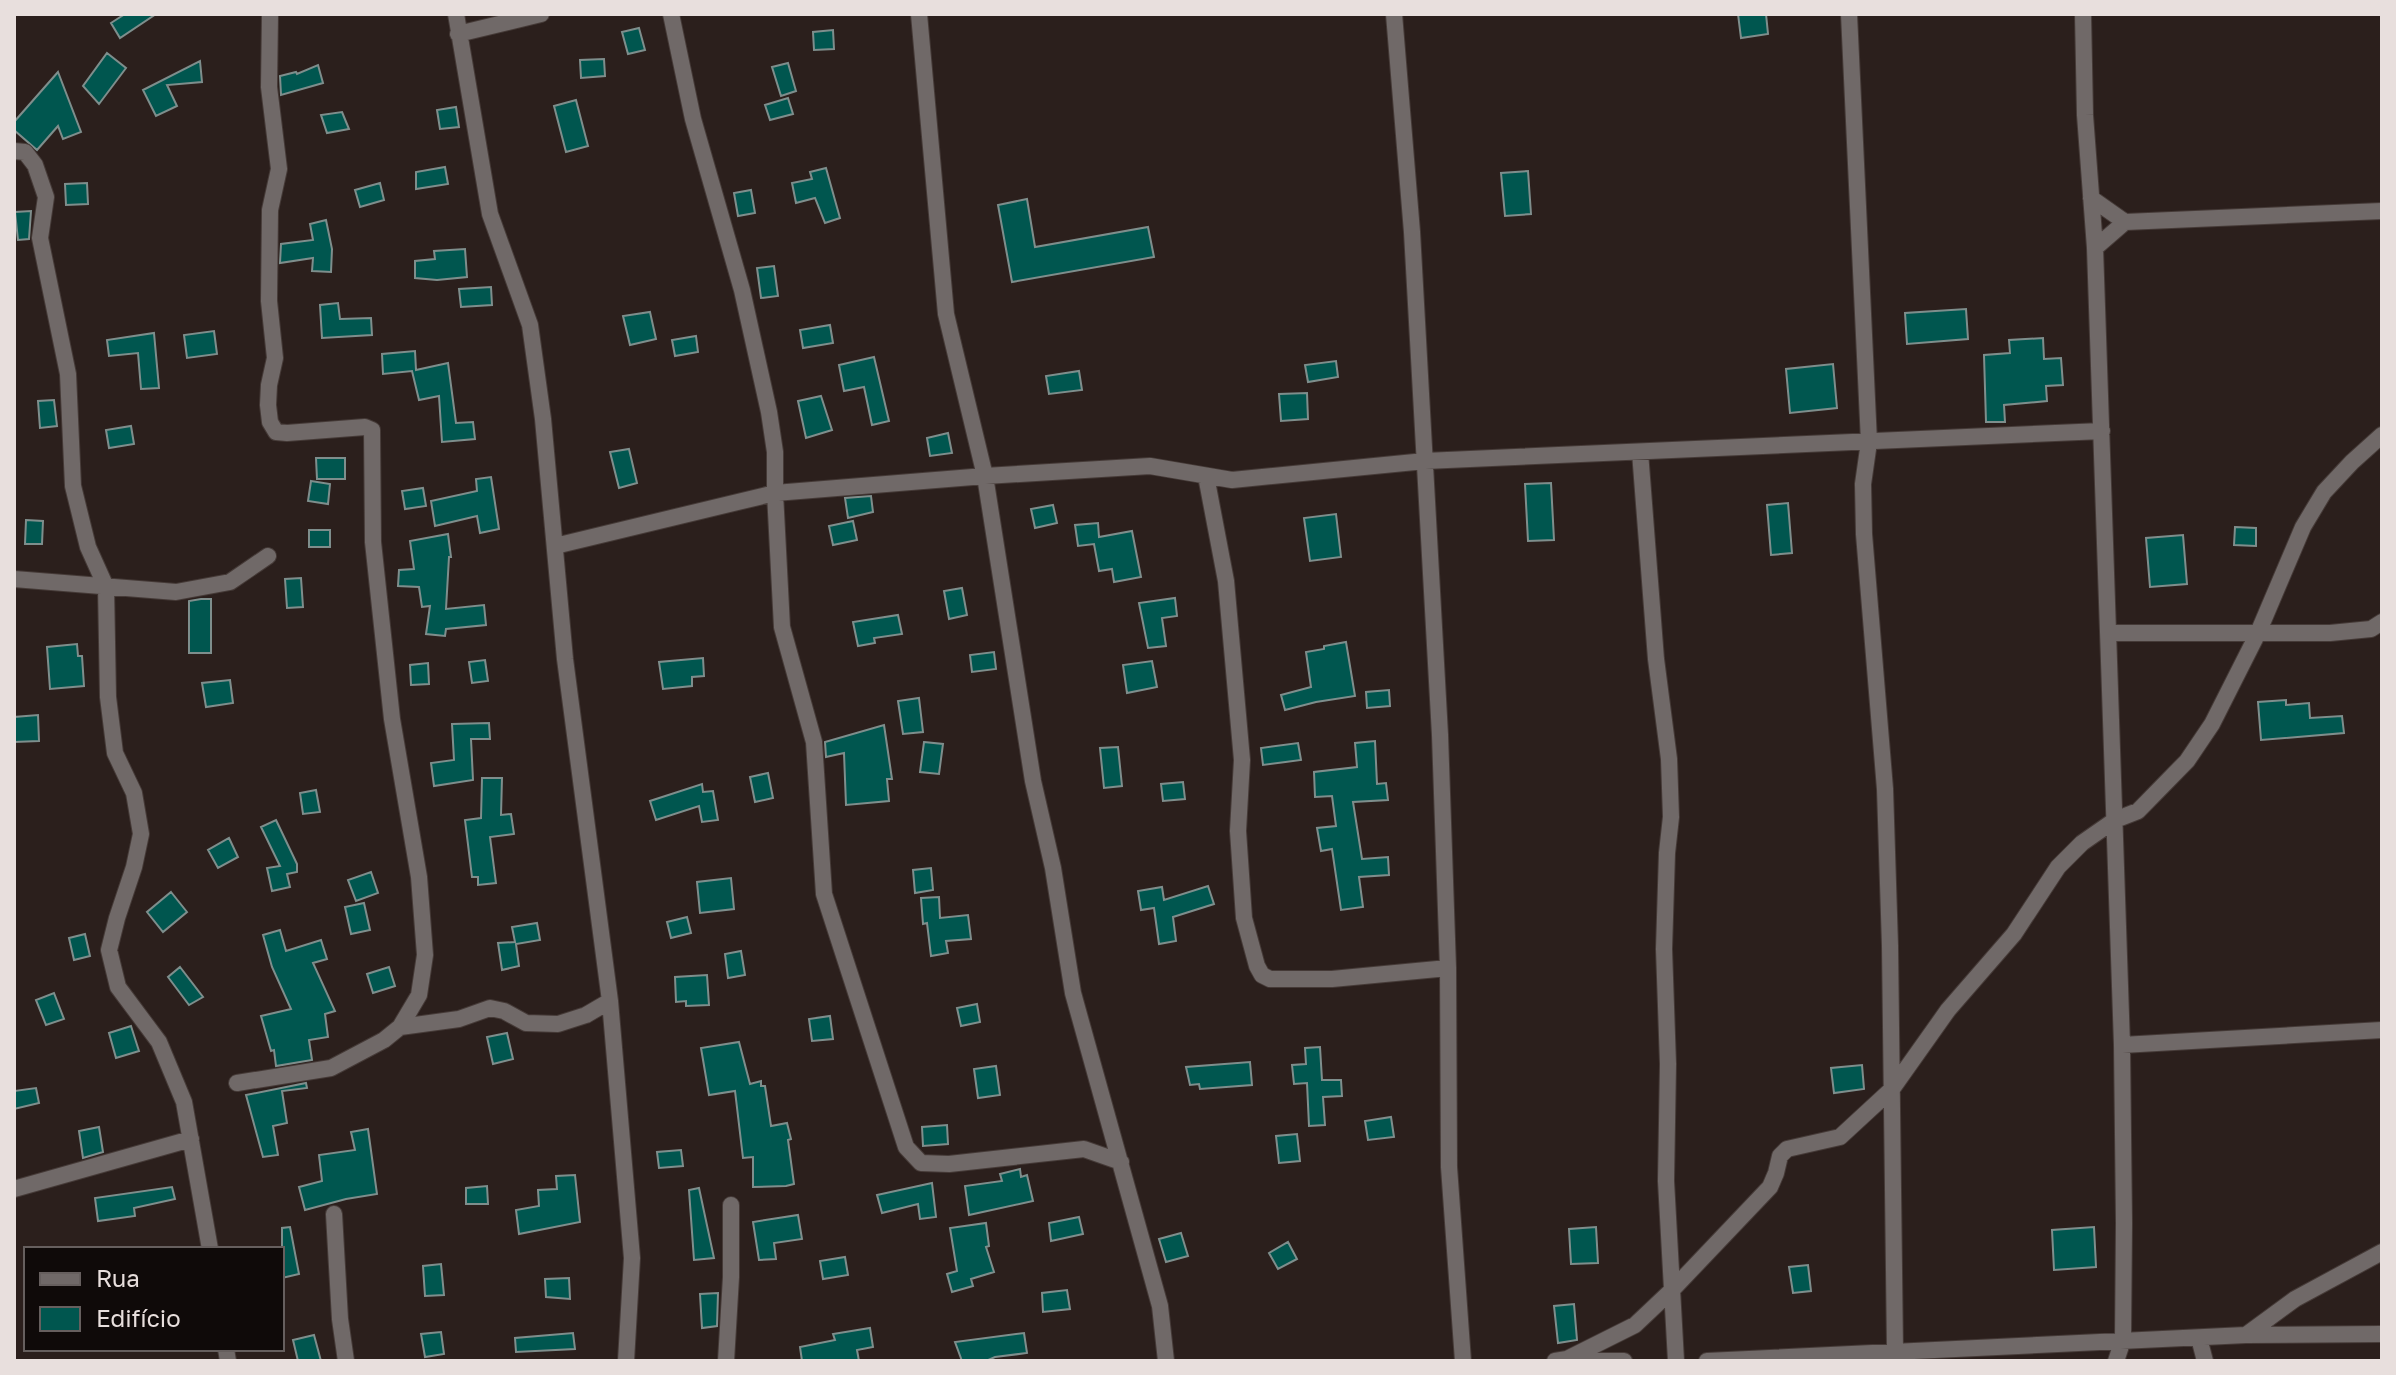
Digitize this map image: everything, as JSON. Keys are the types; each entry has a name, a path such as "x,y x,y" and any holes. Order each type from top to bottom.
{"street":[{"path":"237,1083 331,1068 384,1040 400,1027 419,995 425,955 419,877 392,719 373,542 372,430 365,427 287,433 276,432 270,422 269,385 275,358 269,301 270,210 279,169 269,87 270,14"},
{"path":"456,14 490,214 530,325 543,419 565,659 610,1001 632,1258 626,1361"},
{"path":"458,34 541,14"},
{"path":"671,14 693,119 742,290 766,397 775,452 782,627 814,742 824,894 906,1147 921,1163 949,1164 1084,1149 1121,1162"},
{"path":"919,14 946,314 985,476 1033,781 1053,868 1073,993 1160,1306 1166,1361"},
{"path":"1394,14 1412,232 1440,735 1448,968 1449,1167 1463,1361"},
{"path":"1849,14 1869,442 1863,484 1864,534 1885,789 1895,1351"},
{"path":"2083,14 2085,115 2095,248 2102,431 2122,1045 2123,1340 2116,1361"},
{"path":"14,151 25,152 35,165 46,197 40,238 68,374 73,486 88,547 106,587 108,697 115,753 134,793 141,834 109,950 118,987 159,1042 184,1102 210,1247"},
{"path":"2091,198 2125,222 2382,211"},
{"path":"2095,248 2125,222"},
{"path":"555,546 775,493 985,476 1150,466 1232,480 1425,461 2102,431"},
{"path":"1561,1360 1635,1325 1770,1187 1780,1156 1787,1149 1840,1137 1892,1089 1948,1010 2014,934 2058,867 2082,843 2115,820 2138,811 2187,761 2212,724 2258,633 2303,527 2324,492 2382,435"},
{"path":"1640,452 1656,659 1669,759 1671,817 1664,949 1668,1064 1666,1181 1676,1361"},
{"path":"1206,476 1226,581 1242,760 1238,831 1244,918 1257,966 1262,975 1270,979 1332,979 1448,968"},
{"path":"14,579 176,592 230,582 268,556"},
{"path":"2108,633 2330,633 2371,629 2382,622"},
{"path":"400,1027 459,1019 490,1008 504,1011 526,1023 558,1024 586,1015 610,1001"},
{"path":"2122,1045 2382,1030"},
{"path":"14,1189 191,1139"},
{"path":"726,1361 731,1205"},
{"path":"334,1214 340,1319 346,1361"},
{"path":"2246,1335 2295,1299 2382,1252"},
{"path":"1707,1361 2246,1335 2382,1334"},
{"path":"2199,1338 2205,1361"},
{"path":"1561,1360 1624,1361"}],"building":[{"path":"125,14 156,14 120,38 111,23"},
{"path":"1738,14 1766,14 1768,34 1741,38"},
{"path":"639,28 645,50 628,54 622,32"},
{"path":"833,30 834,49 814,50 813,32"},
{"path":"107,53 126,68 99,104 83,86"},
{"path":"604,59 605,76 581,78 580,60"},
{"path":"200,61 202,82 167,85 177,106 156,116 143,90"},
{"path":"788,63 796,91 781,96 772,67"},
{"path":"318,65 323,83 281,95 280,76 297,74"},
{"path":"58,72 81,132 63,139 58,126 37,150 14,130 14,122"},
{"path":"788,98 793,114 770,120 765,105"},
{"path":"576,100 588,146 566,152 554,106"},
{"path":"456,107 459,127 440,129 437,110"},
{"path":"342,112 349,129 327,133 321,115"},
{"path":"445,167 448,184 416,189 416,172"},
{"path":"826,168 840,218 825,223 815,198 796,203 792,183 812,179 810,172"},
{"path":"1528,171 1531,214 1505,216 1501,173"},
{"path":"87,183 88,204 66,205 65,184"},
{"path":"380,183 384,200 360,207 355,190"},
{"path":"751,190 755,213 738,216 734,193"},
{"path":"1027,199 1035,247 1148,227 1154,257 1012,282 998,205"},
{"path":"31,211 29,239 18,240 15,212"},
{"path":"326,220 332,249 331,272 312,271 313,258 280,263 281,244 313,240 310,224"},
{"path":"465,249 467,277 437,280 415,278 415,261 435,259 434,251"},
{"path":"774,266 778,296 761,298 757,268"},
{"path":"491,287 492,305 461,307 459,289"},
{"path":"338,303 340,319 371,318 372,335 322,338 320,305"},
{"path":"1966,309 1968,339 1907,344 1905,313"},
{"path":"650,312 656,339 630,345 623,316"},
{"path":"830,325 833,343 803,348 800,330"},
{"path":"214,331 217,354 187,358 184,335"},
{"path":"154,333 159,388 141,389 138,353 109,356 107,340"},
{"path":"696,336 698,352 675,356 672,340"},
{"path":"2043,338 2044,359 2061,358 2063,385 2046,386 2047,401 2004,405 2005,422 1986,422 1984,355 2010,353 2009,340"},
{"path":"415,351 416,370 448,363 456,423 473,422 475,439 442,442 439,396 419,400 412,371 383,374 382,354"},
{"path":"874,357 889,421 872,425 864,387 844,391 839,365"},
{"path":"1336,361 1338,377 1308,382 1305,365"},
{"path":"1833,364 1837,408 1790,413 1786,369"},
{"path":"1079,371 1082,390 1049,394 1046,376"},
{"path":"1307,393 1308,419 1281,421 1279,394"},
{"path":"821,396 832,430 806,438 798,401"},
{"path":"54,400 57,426 40,428 38,401"},
{"path":"131,426 134,444 109,448 106,430"},
{"path":"948,433 952,453 930,456 927,438"},
{"path":"629,449 637,483 619,488 610,452"},
{"path":"316,458 345,458 345,479 317,479"},
{"path":"491,477 499,529 480,533 477,516 435,526 431,501 477,491 476,479"},
{"path":"311,481 330,484 328,504 308,501"},
{"path":"1551,483 1554,540 1528,541 1525,484"},
{"path":"423,488 426,506 405,509 402,491"},
{"path":"871,496 873,512 848,518 845,498"},
{"path":"1788,503 1792,553 1771,555 1767,505"},
{"path":"1053,505 1057,523 1035,528 1031,509"},
{"path":"1336,514 1341,557 1310,561 1304,518"},
{"path":"26,520 43,521 42,544 25,544"},
{"path":"853,521 857,540 833,545 829,526"},
{"path":"1098,523 1099,537 1132,531 1141,577 1114,582 1112,569 1099,571 1094,544 1078,546 1075,525"},
{"path":"2235,527 2256,528 2256,546 2234,545"},
{"path":"309,530 330,530 330,547 309,547"},
{"path":"448,534 451,557 446,609 484,605 486,625 446,629 445,636 426,634 430,606 422,607 419,587 398,586 399,570 414,569 410,541"},
{"path":"2183,535 2187,584 2150,587 2146,538"},
{"path":"301,578 303,607 287,608 285,579"},
{"path":"962,588 967,615 949,619 944,591"},
{"path":"1175,598 1177,616 1162,618 1166,646 1148,648 1139,603"},
{"path":"211,599 211,653 189,653 189,601"},
{"path":"898,615 902,634 874,638 875,643 858,646 853,622"},
{"path":"1346,642 1355,696 1285,710 1281,695 1311,687 1306,652"},
{"path":"77,644 78,656 82,656 84,686 50,689 47,647"},
{"path":"994,652 996,669 972,672 970,655"},
{"path":"703,658 704,676 692,677 692,686 663,689 659,662"},
{"path":"485,660 488,681 472,683 469,662"},
{"path":"1152,661 1157,687 1127,693 1123,665"},
{"path":"428,663 429,684 411,685 410,665"},
{"path":"230,680 233,703 206,707 202,683"},
{"path":"1389,690 1390,706 1367,708 1366,692"},
{"path":"919,698 923,732 903,734 898,701"},
{"path":"2286,700 2286,705 2309,703 2310,718 2342,716 2344,733 2261,740 2258,702"},
{"path":"38,715 39,741 14,742 14,717"},
{"path":"489,723 490,739 471,739 473,780 434,786 431,763 454,760 452,724"},
{"path":"884,725 892,779 887,779 889,801 846,805 844,753 826,757 825,742"},
{"path":"1375,741 1377,784 1386,783 1388,800 1353,802 1362,859 1388,857 1389,875 1359,877 1363,907 1341,910 1332,849 1321,851 1317,828 1336,826 1332,796 1315,797 1314,772 1357,767 1355,743"},
{"path":"924,742 943,744 939,774 920,772"},
{"path":"1298,743 1301,760 1263,765 1261,748"},
{"path":"1118,747 1122,786 1104,788 1100,748"},
{"path":"768,773 773,798 755,802 750,777"},
{"path":"482,778 502,778 501,815 511,814 514,834 490,837 496,883 478,885 478,877 472,877 465,820 481,818"},
{"path":"1183,782 1185,799 1163,801 1161,784"},
{"path":"702,784 703,792 713,791 718,820 702,822 699,806 656,820 650,801"},
{"path":"316,790 320,812 303,814 300,793"},
{"path":"276,820 297,864 297,872 287,874 290,887 272,891 267,868 280,866 261,827"},
{"path":"229,838 238,857 218,868 208,850"},
{"path":"931,868 933,890 915,893 913,870"},
{"path":"371,872 378,893 356,901 348,880"},
{"path":"731,878 734,909 700,913 697,882"},
{"path":"1208,886 1214,904 1173,917 1176,941 1159,944 1154,908 1141,910 1138,891 1162,887 1164,900"},
{"path":"171,892 187,912 163,932 147,912"},
{"path":"939,897 940,918 968,915 971,939 946,941 948,953 931,956 927,923 923,924 921,898"},
{"path":"364,903 370,930 351,934 345,907"},
{"path":"687,917 691,933 671,938 667,922"},
{"path":"537,923 540,940 516,944 519,966 502,970 498,943 515,942 512,927"},
{"path":"280,930 286,951 321,940 327,959 313,963 335,1011 325,1014 328,1037 309,1040 312,1060 276,1066 274,1050 271,1051 261,1016 291,1009 272,967 263,935"},
{"path":"85,934 90,956 74,960 69,938"},
{"path":"741,951 745,975 728,978 725,954"},
{"path":"180,967 203,997 189,1005 168,977"},
{"path":"389,967 395,986 373,993 367,974"},
{"path":"707,975 709,1005 686,1006 686,1001 676,1002 675,977"},
{"path":"54,993 64,1019 46,1025 36,1000"},
{"path":"977,1004 980,1022 961,1026 957,1008"},
{"path":"830,1016 833,1039 812,1041 809,1019"},
{"path":"131,1026 139,1051 116,1058 109,1033"},
{"path":"507,1033 513,1059 493,1064 487,1037"},
{"path":"739,1042 750,1084 761,1081 761,1086 765,1086 771,1126 787,1123 794,1184 753,1187 753,1157 743,1158 735,1091 709,1095 701,1048"},
{"path":"1320,1047 1322,1080 1341,1080 1342,1096 1323,1097 1325,1125 1309,1126 1307,1083 1294,1084 1292,1065 1306,1064 1305,1048"},
{"path":"1250,1062 1252,1085 1200,1089 1199,1084 1190,1085 1186,1067"},
{"path":"1862,1065 1864,1089 1834,1093 1831,1068"},
{"path":"996,1066 1000,1095 978,1098 974,1069"},
{"path":"306,1083 307,1088 282,1091 287,1123 273,1126 278,1155 263,1157 246,1095"},
{"path":"36,1088 39,1103 14,1109 14,1091"},
{"path":"1391,1117 1394,1137 1368,1140 1365,1121"},
{"path":"947,1125 948,1144 923,1146 922,1127"},
{"path":"99,1127 103,1152 83,1158 79,1131"},
{"path":"368,1129 377,1194 305,1210 299,1187 322,1181 319,1155 355,1150 351,1132"},
{"path":"1297,1134 1300,1161 1279,1163 1276,1136"},
{"path":"681,1150 683,1166 659,1168 657,1152"},
{"path":"1020,1169 1021,1177 1027,1175 1033,1201 969,1215 965,1186 1002,1181 1000,1174"},
{"path":"575,1175 580,1222 519,1234 516,1210 539,1206 538,1190 557,1189 556,1176"},
{"path":"932,1183 936,1217 920,1219 918,1204 882,1213 877,1195"},
{"path":"487,1186 488,1204 466,1204 466,1188"},
{"path":"172,1187 175,1199 134,1208 135,1216 98,1221 95,1198"},
{"path":"699,1188 714,1258 694,1260 689,1190"},
{"path":"798,1215 802,1239 774,1243 776,1259 759,1260 753,1222"},
{"path":"1079,1217 1083,1234 1051,1241 1049,1223"},
{"path":"986,1223 989,1246 986,1247 994,1272 971,1279 973,1286 952,1292 947,1274 957,1271 950,1228"},
{"path":"290,1227 299,1274 284,1278 284,1247 282,1228"},
{"path":"1596,1227 1598,1263 1571,1264 1569,1229"},
{"path":"2094,1227 2096,1267 2054,1270 2052,1230"},
{"path":"1181,1233 1188,1256 1166,1262 1159,1239"},
{"path":"1288,1242 1297,1259 1278,1269 1269,1253"},
{"path":"845,1257 848,1275 823,1279 820,1261"},
{"path":"441,1264 444,1295 425,1296 423,1266"},
{"path":"1808,1265 1811,1291 1793,1293 1789,1267"},
{"path":"569,1278 570,1299 546,1297 545,1279"},
{"path":"1067,1290 1070,1309 1043,1312 1042,1293"},
{"path":"718,1293 717,1326 702,1328 700,1294"},
{"path":"1574,1304 1577,1340 1558,1343 1554,1306"},
{"path":"870,1328 873,1347 857,1350 859,1361 802,1361 800,1347 835,1340 833,1334"},
{"path":"441,1332 444,1354 425,1357 421,1334"},
{"path":"573,1333 575,1349 516,1352 515,1338"},
{"path":"1024,1333 1027,1353 986,1361 962,1361 955,1342"},
{"path":"314,1335 321,1361 298,1361 293,1340"}]}
